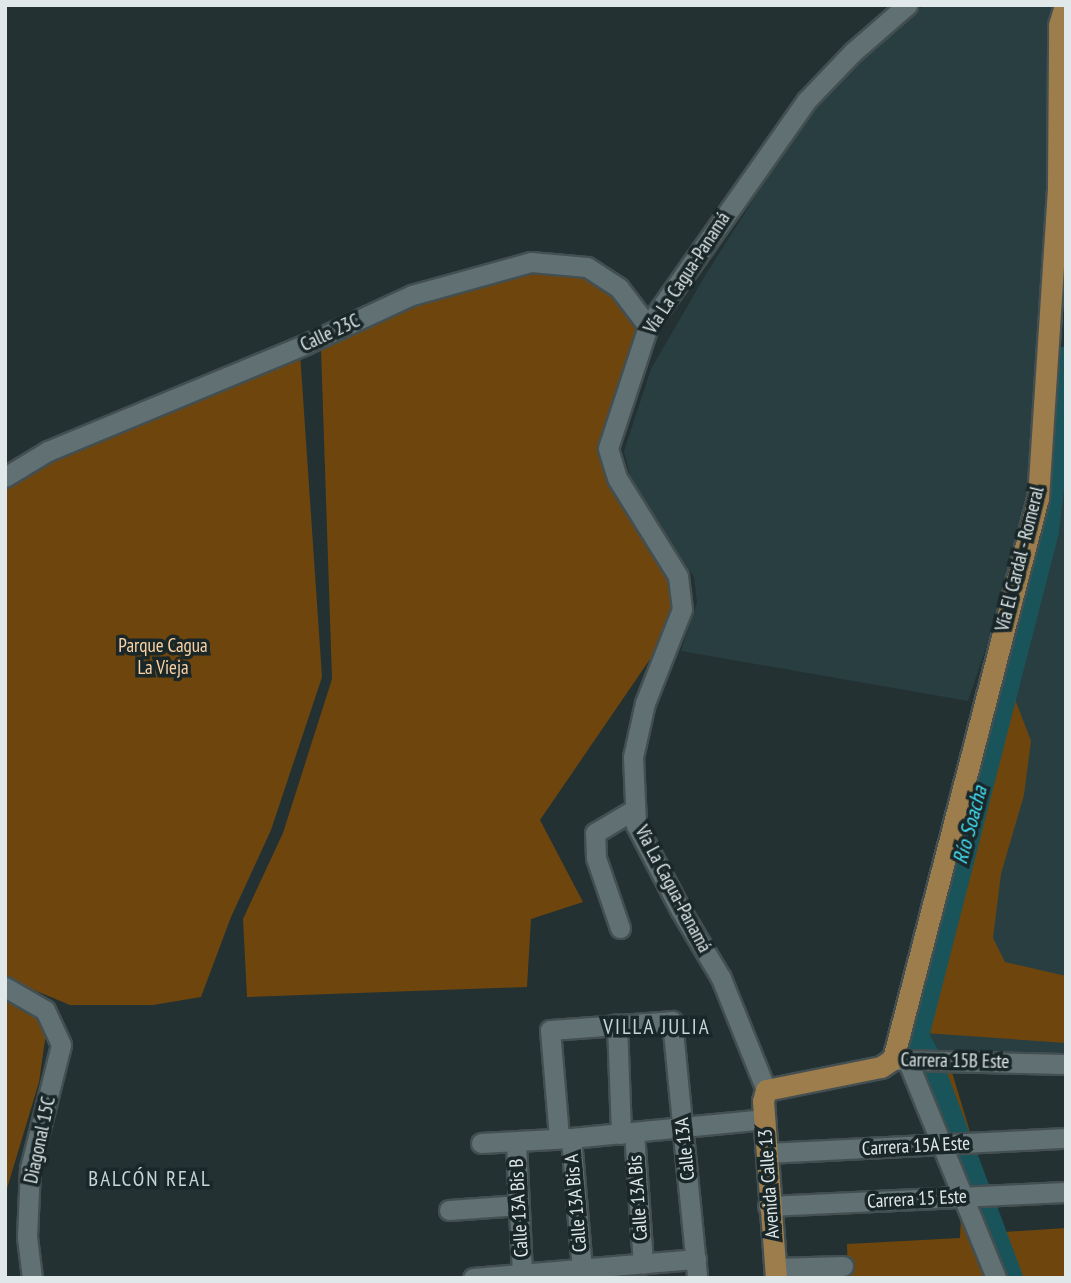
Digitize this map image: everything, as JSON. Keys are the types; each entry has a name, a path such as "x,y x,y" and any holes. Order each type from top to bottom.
{"main road":[{"name":"Vía El Cardal - Romeral","path":"906,1060 1038,498 1058,188 1059,25 1065,5"},
{"name":"Carrera 15B Este","path":"766,1090 906,1060"},
{"name":"Avenida Calle 13","path":"766,1090 762,1101 768,1206 776,1273"}],"street":[{"name":"Vía La Cagua-Panamá","path":"766,1090 721,978 681,911 636,825 633,757 645,703 682,609 678,576 617,478 608,448 648,326 806,101 853,52 906,5"},
{"name":"Calle 23C","path":"5,477 48,451 306,344 412,295 531,262 587,267 619,288 648,326"},
{"path":"620,928 596,858 595,833 635,809"},
{"name":"Diagonal 15C","path":"5,988 45,1010 61,1045 30,1168 27,1237 32,1278"},
{"name":"Calle 13A","path":"617,1024 672,1021 697,1269"},
{"path":"565,1138 550,1030 617,1024"},
{"name":"Calle 13A Bis","path":"617,1024 643,1264"},
{"name":"Carrera 15B Este","path":"906,1060 1066,1064"},
{"path":"906,1060 955,1145 975,1196 996,1278"},
{"path":"481,1143 628,1133 765,1119"},
{"name":"Calle 13A Bis A","path":"565,1138 582,1268"},
{"name":"Carrera 15A Este","path":"767,1153 1066,1138"},
{"name":"Calle 13A Bis B","path":"516,1142 522,1274"},
{"name":"Carrera 15 Este","path":"768,1206 1066,1192"},
{"path":"449,1210 519,1205"},
{"path":"473,1278 643,1264 697,1269"},
{"path":"776,1273 843,1266"}],"shaded area":[{"path":"926,5 1053,5 1047,61 1050,150 1042,337 1027,498 992,630 968,701 681,651 697,602 694,577 633,487 624,451 651,369 706,274 794,136 846,73 915,11"},
{"path":"1066,359 1066,1052 934,1052 925,1033 1046,531"}],"green space":[{"path":"525,263 582,267 652,324 609,447 685,608 540,820 583,902 531,919 527,987 247,997 243,919 283,833 332,679 321,349 419,292"},
{"name":"Parque Cagua La Vieja","path":"300,353 322,677 271,830 231,917 201,997 153,1005 70,1005 5,978 5,487 15,476 50,458"},
{"path":"1008,681 1031,741 1024,795 1001,874 993,938 1005,962 1066,976 1066,1043 925,1033"},
{"path":"5,998 39,1012 46,1033 39,1082 5,1195"},
{"path":"951,1069 1000,1231 1020,1278 1002,1278 949,1136 920,1073"},
{"path":"961,1214 990,1278 848,1278 847,1244 960,1238"},
{"path":"1066,1228 1066,1278 1023,1278 1004,1232"}],"waterway":[{"name":"Río Soacha","path":"1010,1278 928,1059 916,1036 1046,531 1066,359"}],"district":[{"name":"VILLA JULIA","path":"657,1027"},
{"name":"BALCÓN REAL","path":"150,1179"}]}
